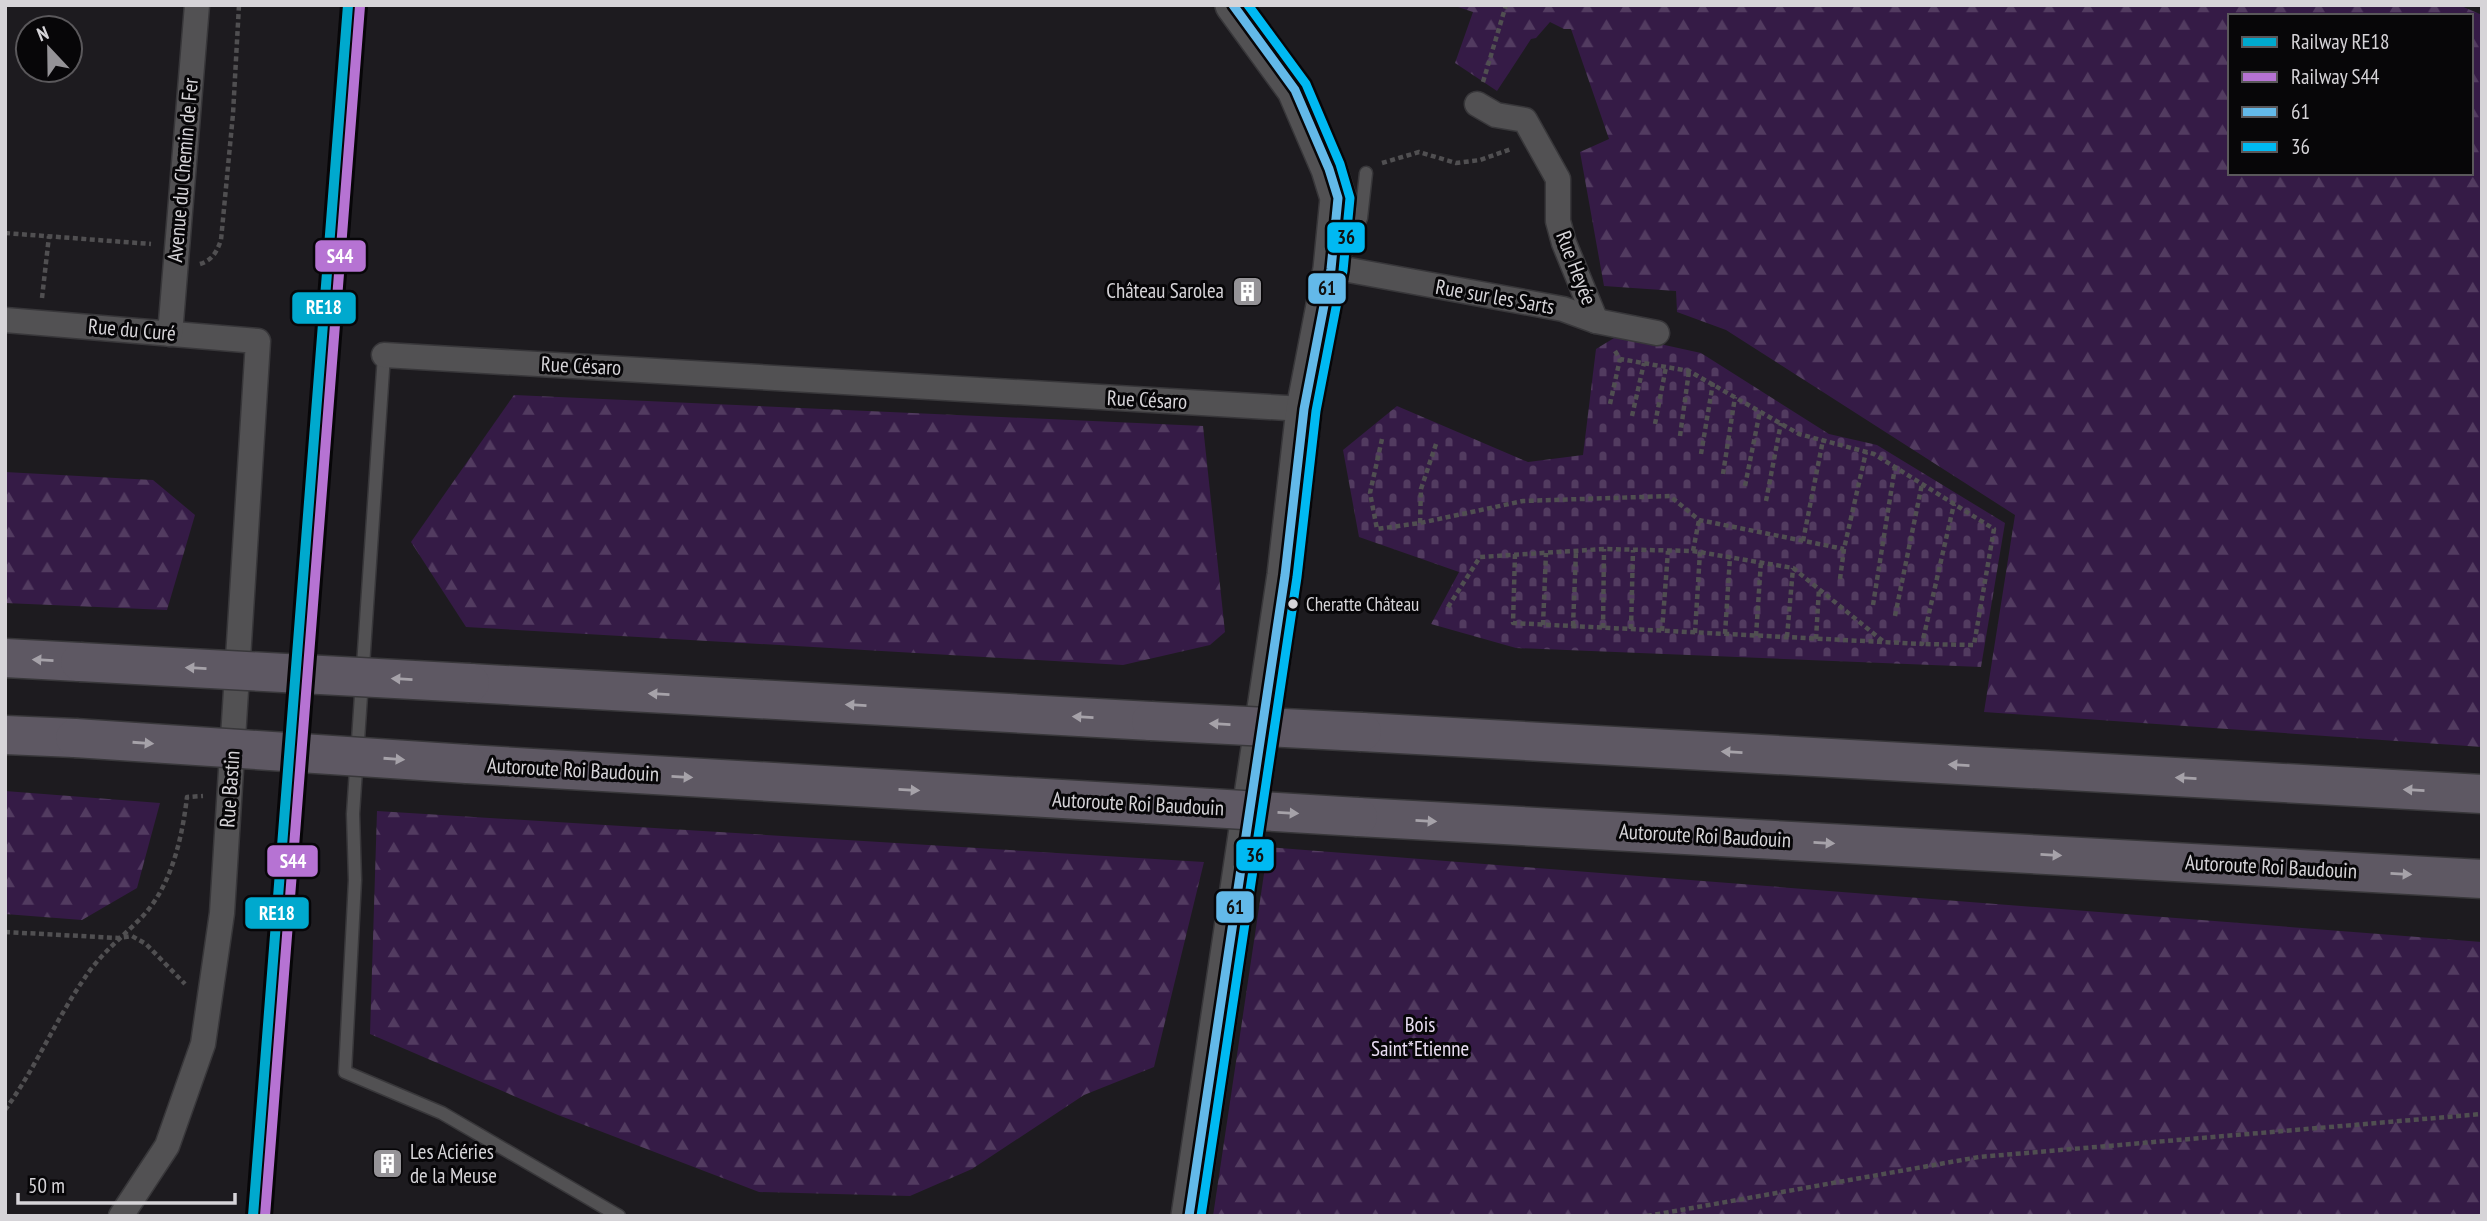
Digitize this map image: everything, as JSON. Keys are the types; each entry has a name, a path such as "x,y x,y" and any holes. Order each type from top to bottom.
{"highway":[{"path":"5,658 2482,794"},
{"name":"Autoroute Roi Baudouin","path":"5,734 1358,817 2482,879"}],"street":[{"name":"Avenue du Chemin de Fer","path":"170,334 197,5"},
{"path":"1189,1216 1285,575 1304,409 1334,268 1338,198 1329,169 1295,90 1233,5"},
{"name":"Rue Heyée","path":"1477,104 1496,116 1525,120 1535,136 1558,179 1558,221 1564,243 1596,321"},
{"name":"Rue sur les Sarts","path":"1334,268 1563,309 1596,321 1657,332"},
{"name":"Rue du Curé","path":"5,320 258,341"},
{"name":"Rue Bastin","path":"121,1216 167,1146 203,1044 211,995 222,913 258,341"},
{"name":"Rue Césaro","path":"384,355 1304,409"}],"lane":[{"path":"1334,268 1361,218 1366,173"},
{"name":"Rue Césaro","path":"384,355 353,814 355,880 345,1072 442,1113 620,1216"}],"path":[{"path":"5,233 49,236 176,256 195,266 216,254 221,240 233,114 239,5"},
{"path":"1477,104 1506,5"},
{"path":"1366,173 1387,160 1419,152 1456,163 1480,160 1515,148 1535,136"},
{"path":"39,322 49,236"},
{"path":"1596,321 1620,359 1610,404"},
{"path":"1516,554 1513,623 1974,645 1994,529 1874,454 1799,434 1689,371 1620,359"},
{"path":"1632,416 1644,363"},
{"path":"1655,424 1666,367"},
{"path":"1680,436 1689,371"},
{"path":"1701,454 1713,383"},
{"path":"1723,474 1735,397"},
{"path":"1745,486 1760,411"},
{"path":"1766,501 1781,423"},
{"path":"1381,439 1370,493 1377,529 1420,523 1523,501 1670,496 1699,520 1844,549"},
{"path":"1420,523 1420,489 1437,440"},
{"path":"1803,541 1823,440"},
{"path":"1840,579 1866,452"},
{"path":"1873,606 1895,467"},
{"path":"1895,616 1922,484"},
{"path":"1922,644 1954,504"},
{"path":"1693,551 1699,520"},
{"path":"1448,607 1480,557 1604,549 1693,551 1793,568 1885,642"},
{"path":"1603,628 1604,549"},
{"path":"1631,629 1633,550"},
{"path":"1573,626 1576,551"},
{"path":"1662,631 1668,551"},
{"path":"1695,633 1700,552"},
{"path":"1544,625 1546,553"},
{"path":"1725,634 1730,556"},
{"path":"1756,636 1761,562"},
{"path":"1787,637 1793,568"},
{"path":"1815,639 1819,588"},
{"path":"5,1110 31,1073 57,1022 99,957 141,918 158,895 173,864 184,823 187,797 229,795"},
{"path":"5,932 118,938 132,936 146,944 196,992 211,995"},
{"path":"1647,1216 1979,1157 2482,1114"}],"green space":[{"path":"1452,5 2459,5 2482,15 2482,747 1984,712 2015,515 1726,330 1677,312 1676,291 1604,286 1580,152 1609,139 1571,29 1564,29 1550,22 1536,38 1531,39 1497,91 1455,63 1473,12"},
{"path":"1619,335 1701,353 1829,434 1877,445 2005,523 1981,667 1516,648 1431,624 1459,572 1359,537 1343,450 1397,406 1528,462 1583,455 1596,349"},
{"path":"514,395 1203,426 1225,632 1210,645 1123,665 466,627 411,542"},
{"path":"5,472 153,480 195,515 167,610 5,603"},
{"path":"5,791 160,803 137,888 82,920 5,914"},
{"path":"377,811 1204,862 1154,1067 1084,1095 972,1169 910,1196 759,1192 558,1115 370,1034"},
{"name":"Bois Saint*Etienne","path":"1268,847 2482,942 2482,1216 1213,1216"}],"rail line":[{"name":"RE18","path":"253,1216 348,5"},
{"name":"S44","path":"265,1216 360,6"}],"transit line":[{"name":"61","path":"1189,1216 1285,575 1304,409 1331,269 1338,198 1329,169 1295,90 1233,5"},
{"name":"36","path":"1201,1216 1297,577 1316,411 1343,271 1350,198 1340,164 1306,84 1248,5"}],"place":[{"name":"Château Sarolea","path":"1247,291"},
{"name":"Cheratte Château","path":"1293,604"},
{"name":"Les Aciéries de la Meuse","path":"387,1164"}]}
